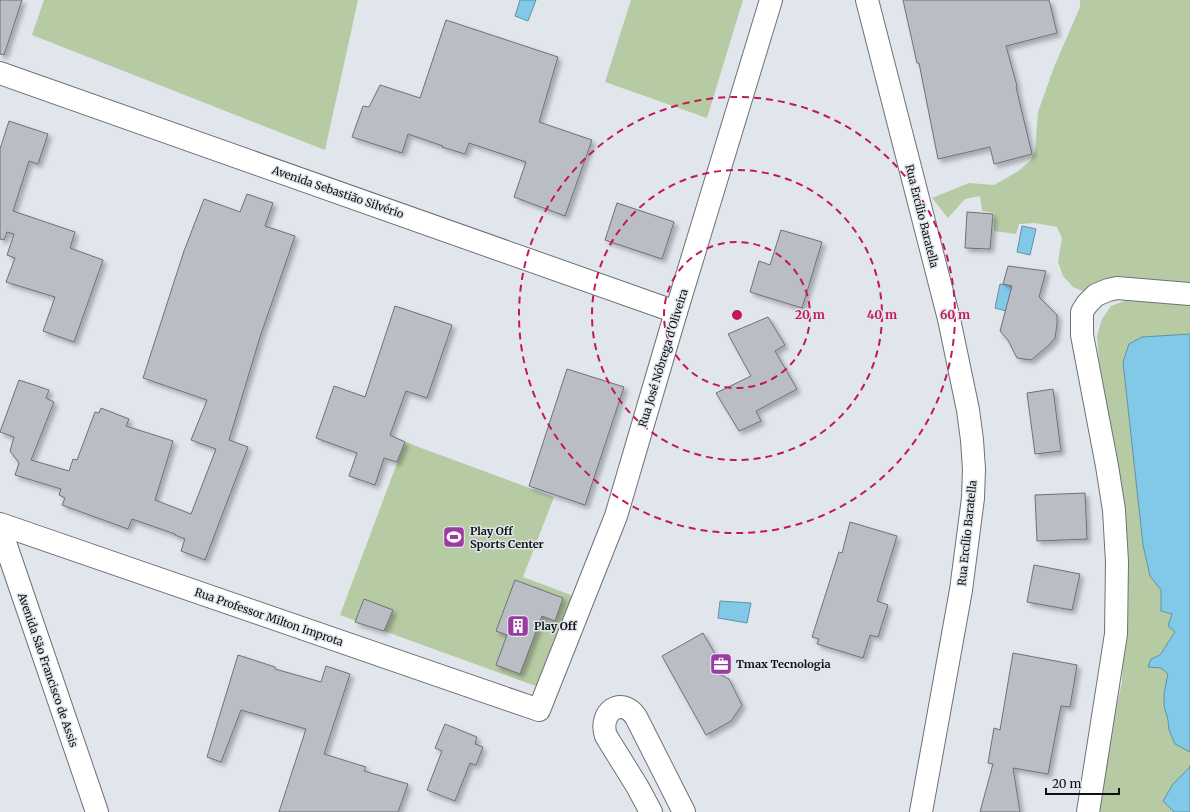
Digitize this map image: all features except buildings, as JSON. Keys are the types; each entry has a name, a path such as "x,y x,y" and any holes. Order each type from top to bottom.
{"street":[{"name":"Rua José Nóbrega d'Oliveira","path":"539,710 616,516 676,312 771,0"},
{"name":"Rua Ercílio Baratella","path":"867,0 949,319 968,410 974,468 973,498 961,590 921,812"},
{"name":"Avenida Sebastião Silvério","path":"0,73 676,312"},
{"path":"1088,812 1116,634 1117,562 1114,510 1082,335 1082,312 1087,304 1096,295 1118,288 1190,294"},
{"name":"Rua Professor Milton Improta","path":"0,524 539,710"},
{"name":"Avenida São Francisco de Assis","path":"0,528 97,812"},
{"path":"651,812 637,786 606,736 604,730 605,719 608,713 613,709 621,707 628,708 633,711 684,812"}],"green space":[{"path":"44,0 358,0 325,150 32,35"},
{"path":"631,0 743,0 707,118 605,82"},
{"path":"1080,0 1190,0 1190,290 1169,289 1121,276 1103,279 1085,292 1073,287 1063,276 1058,262 1062,238 1057,227 1035,223 1019,224 1016,234 994,231 994,213 982,211 980,196 965,199 948,218 932,198 969,183 994,185 1017,172 1030,161 1035,151 1038,112 1054,67 1080,7"},
{"path":"1130,299 1186,302 1190,305 1190,334 1142,337 1123,362 1143,545 1150,576 1161,590 1161,611 1172,614 1175,632 1160,655 1151,659 1148,667 1161,668 1168,674 1164,693 1164,706 1169,730 1175,744 1190,752 1190,767 1173,784 1164,801 1174,812 1096,812 1104,763 1122,682 1125,577 1100,375 1097,336 1102,319 1111,306"},
{"name":"Play Off Sports Center","path":"405,442 554,497 523,577 579,598 544,689 340,615"}],"water":[{"path":"520,0 536,0 528,21 515,16"},
{"path":"1022,226 1036,229 1030,255 1017,252"},
{"path":"1000,284 1012,286 1006,311 995,308"},
{"path":"1190,334 1190,752 1175,744 1169,730 1164,706 1164,693 1168,674 1161,668 1148,667 1151,659 1160,655 1175,632 1168,626 1172,614 1161,611 1161,590 1150,576 1143,545 1123,362 1129,344 1142,337"},
{"path":"720,601 751,603 747,623 718,618"},
{"path":"1190,767 1190,812 1174,812 1163,801 1173,784"}],"place":[{"name":"Play Off Sports Center","path":"454,537"},
{"name":"Play Off","path":"518,626"},
{"name":"Tmax Tecnologia","path":"721,664"}]}
